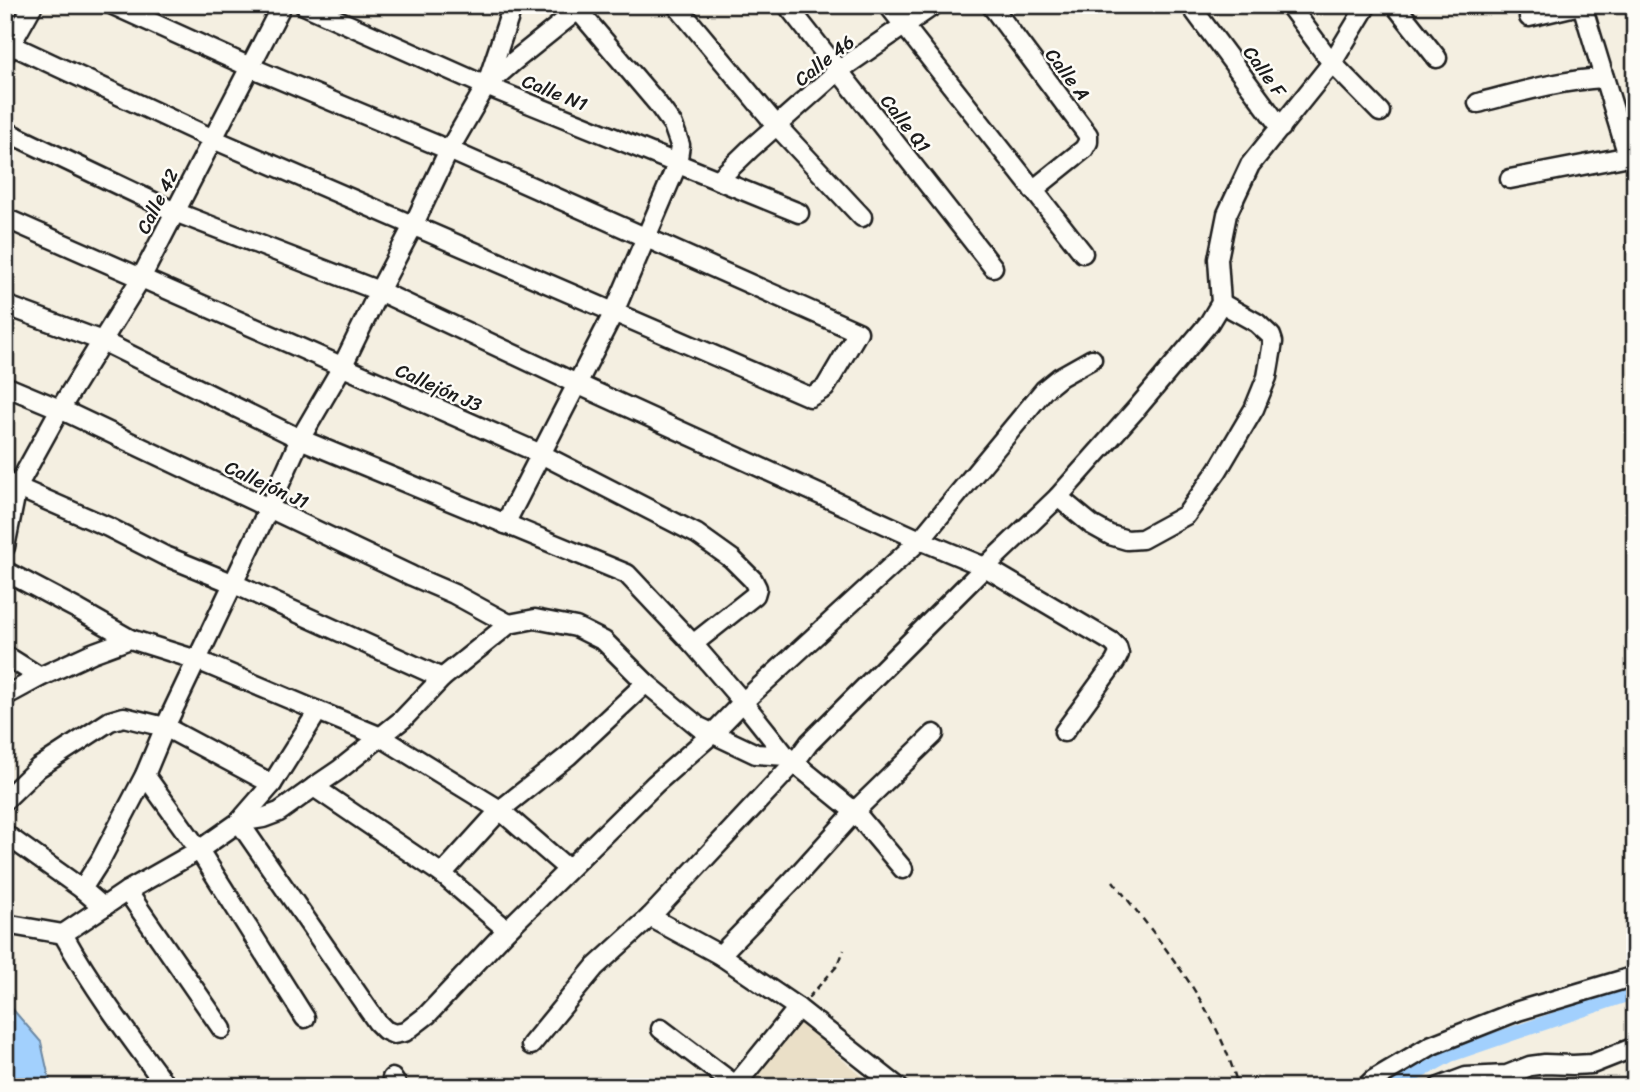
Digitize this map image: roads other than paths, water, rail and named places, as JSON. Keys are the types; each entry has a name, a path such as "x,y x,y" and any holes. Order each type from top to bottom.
{"street":[{"path":"33,5 7,47 810,397 825,388 858,332 449,150 250,67 113,5"},
{"name":"Calle 42","path":"5,547 11,485 141,278 282,5"},
{"name":"Calle N1","path":"304,5 486,86 799,213"},
{"path":"82,888 100,861 145,775 164,727 198,660 300,439 342,367 449,150 486,86 513,5"},
{"path":"676,5 777,126 862,217"},
{"name":"Calle Q1","path":"787,5 993,267"},
{"path":"888,5 1083,253"},
{"name":"Calle 46","path":"777,126 838,71 934,5"},
{"name":"Calle A","path":"990,5 1088,135 1084,149 1033,190"},
{"name":"Calle F","path":"1190,5 1280,128"},
{"path":"1289,5 1332,63 1380,112"},
{"path":"531,1045 596,967 650,917 791,759 1058,497 1209,323 1221,303 1218,259 1227,214 1250,165 1332,63 1367,5"},
{"path":"1395,5 1437,58"},
{"path":"1510,179 1631,155 1581,5 1529,17"},
{"path":"486,86 581,7 673,125 680,145 677,165 614,312 505,524"},
{"path":"1478,103 1531,89 1604,78"},
{"path":"718,180 777,126"},
{"path":"5,131 175,212 379,291 577,384 985,567 1117,647 1119,654 1115,662 1064,732"},
{"name":"Callejón J3","path":"5,218 541,454 697,534 732,559 753,580 757,588 755,595 693,645"},
{"path":"1058,497 1092,525 1127,540 1142,539 1186,515 1218,470 1254,410 1267,377 1273,342 1271,336 1257,323 1221,303"},
{"path":"5,306 102,341 300,439 627,574 693,645 791,759 855,812 903,869"},
{"path":"239,822 377,1022 394,1034 405,1032 427,1015 507,930 655,783 712,734 743,702 920,540 1044,390 1060,377 1092,359"},
{"name":"Callejón J1","path":"5,386 454,594 509,624"},
{"path":"11,485 442,678"},
{"path":"5,571 130,639 198,660 381,737 500,810 568,869"},
{"path":"239,822 279,812 340,770 381,737 403,719 442,678 509,624 536,619 576,627 604,641 646,683 699,727 756,754 791,759"},
{"path":"5,696 92,653 130,639"},
{"path":"5,655 40,677"},
{"path":"442,874 500,810 568,756 646,683"},
{"path":"5,924 63,934 127,891 199,850 239,822 272,784 318,711"},
{"path":"5,800 38,768 110,721 124,718 164,727 272,784"},
{"path":"720,956 855,812 934,734"},
{"path":"145,775 199,850 306,1018"},
{"path":"314,787 442,874 507,930"},
{"path":"5,834 82,888 103,907"},
{"path":"127,891 222,1029"},
{"path":"650,917 720,956 798,1008 898,1087"},
{"path":"63,934 115,1017 167,1087"},
{"path":"1366,1087 1373,1080 1432,1045 1518,1011 1635,976"},
{"path":"661,1029 734,1086 798,1008"},
{"path":"1439,1087 1466,1077 1507,1074 1530,1066 1591,1064 1635,1046"}],"water":[{"path":"9,1005 41,1042 51,1087 5,1087 5,1009"}],"waterway":[{"path":"1392,1087 1450,1055 1635,992"}]}
